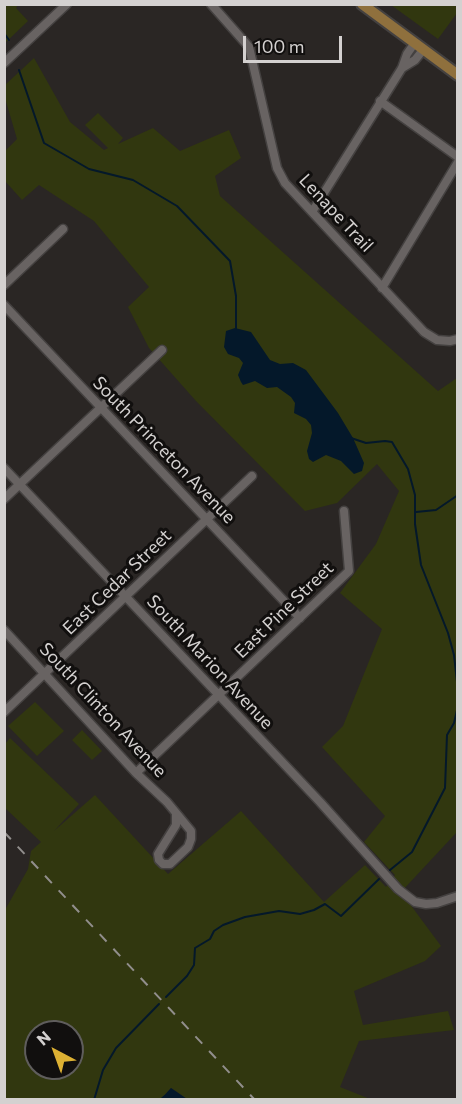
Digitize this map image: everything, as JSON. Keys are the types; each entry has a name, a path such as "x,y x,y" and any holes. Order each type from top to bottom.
{"main road":[{"path":"362,4 458,75"}],"street":[{"path":"4,63 67,4"},
{"name":"Lenape Trail","path":"211,4 249,47 280,177 424,332 437,340 458,339"},
{"path":"312,212 402,68 407,54 419,47"},
{"path":"380,101 458,157"},
{"path":"382,288 458,162"},
{"path":"4,285 63,229"},
{"name":"South Princeton Avenue","path":"4,305 300,618"},
{"path":"4,499 162,350"},
{"name":"South Marion Avenue","path":"4,468 408,898 415,902 437,903 458,896"},
{"name":"East Cedar Street","path":"4,712 252,476"},
{"name":"East Pine Street","path":"136,772 349,571 345,511"},
{"name":"South Clinton Avenue","path":"4,630 46,673 136,772 176,814 191,831 188,847 170,864 164,864 159,860 158,854 176,825 176,814"}],"green space":[{"path":"5,4 18,5 16,8 28,21 5,43"},
{"path":"391,5 457,5 457,13 438,39"},
{"path":"34,58 70,122 104,150 108,148 85,125 98,113 123,138 118,144 153,128 180,151 229,130 241,158 215,176 220,196 438,391 457,378 457,832 401,892 441,946 425,961 354,991 363,1025 448,1011 454,1030 359,1041 340,1087 370,1099 187,1099 171,1088 161,1099 5,1099 5,910 28,869 31,851 41,842 5,808 5,744 10,738 79,804 54,831 95,795 168,874 241,811 324,902 365,865 386,887 395,875 364,842 385,816 322,747 343,726 382,629 340,593 376,544 399,491 377,464 337,503 305,511 196,401 149,348 128,307 149,287 94,221 39,185 22,200 5,181 4,152 17,139 5,98 5,85"},
{"path":"35,702 64,731 37,756 8,726"},
{"path":"82,730 102,751 92,760 72,740"}],"water":[{"path":"235,328 251,332 270,360 280,364 293,363 306,370 338,413 353,438 364,463 362,471 354,474 341,461 326,455 313,462 309,459 307,451 312,433 311,425 306,419 294,413 295,403 291,397 277,387 267,388 255,381 243,385 238,375 243,363 239,358 228,354 224,347 226,331"},
{"path":"171,1088 187,1099 161,1099"}],"waterway":[{"path":"4,33 9,40"},
{"path":"19,70 44,143 89,169 133,180 177,206 230,261 236,296 236,329"},
{"path":"351,438 366,443 392,442 408,469 415,495 415,524 421,565 448,633 454,655 458,691"},
{"path":"416,512 436,510 458,495"},
{"path":"390,870 412,852 445,788 447,735 454,723 458,706"},
{"path":"166,997 187,976 194,965 195,948 210,939 214,931 223,925 245,917 279,911 300,914 325,904 341,916 379,879"},
{"path":"94,1100 103,1070 116,1048 159,1004"},
{"path":"160,1100 165,1096"}],"railway":[{"path":"4,832 255,1100"}]}
